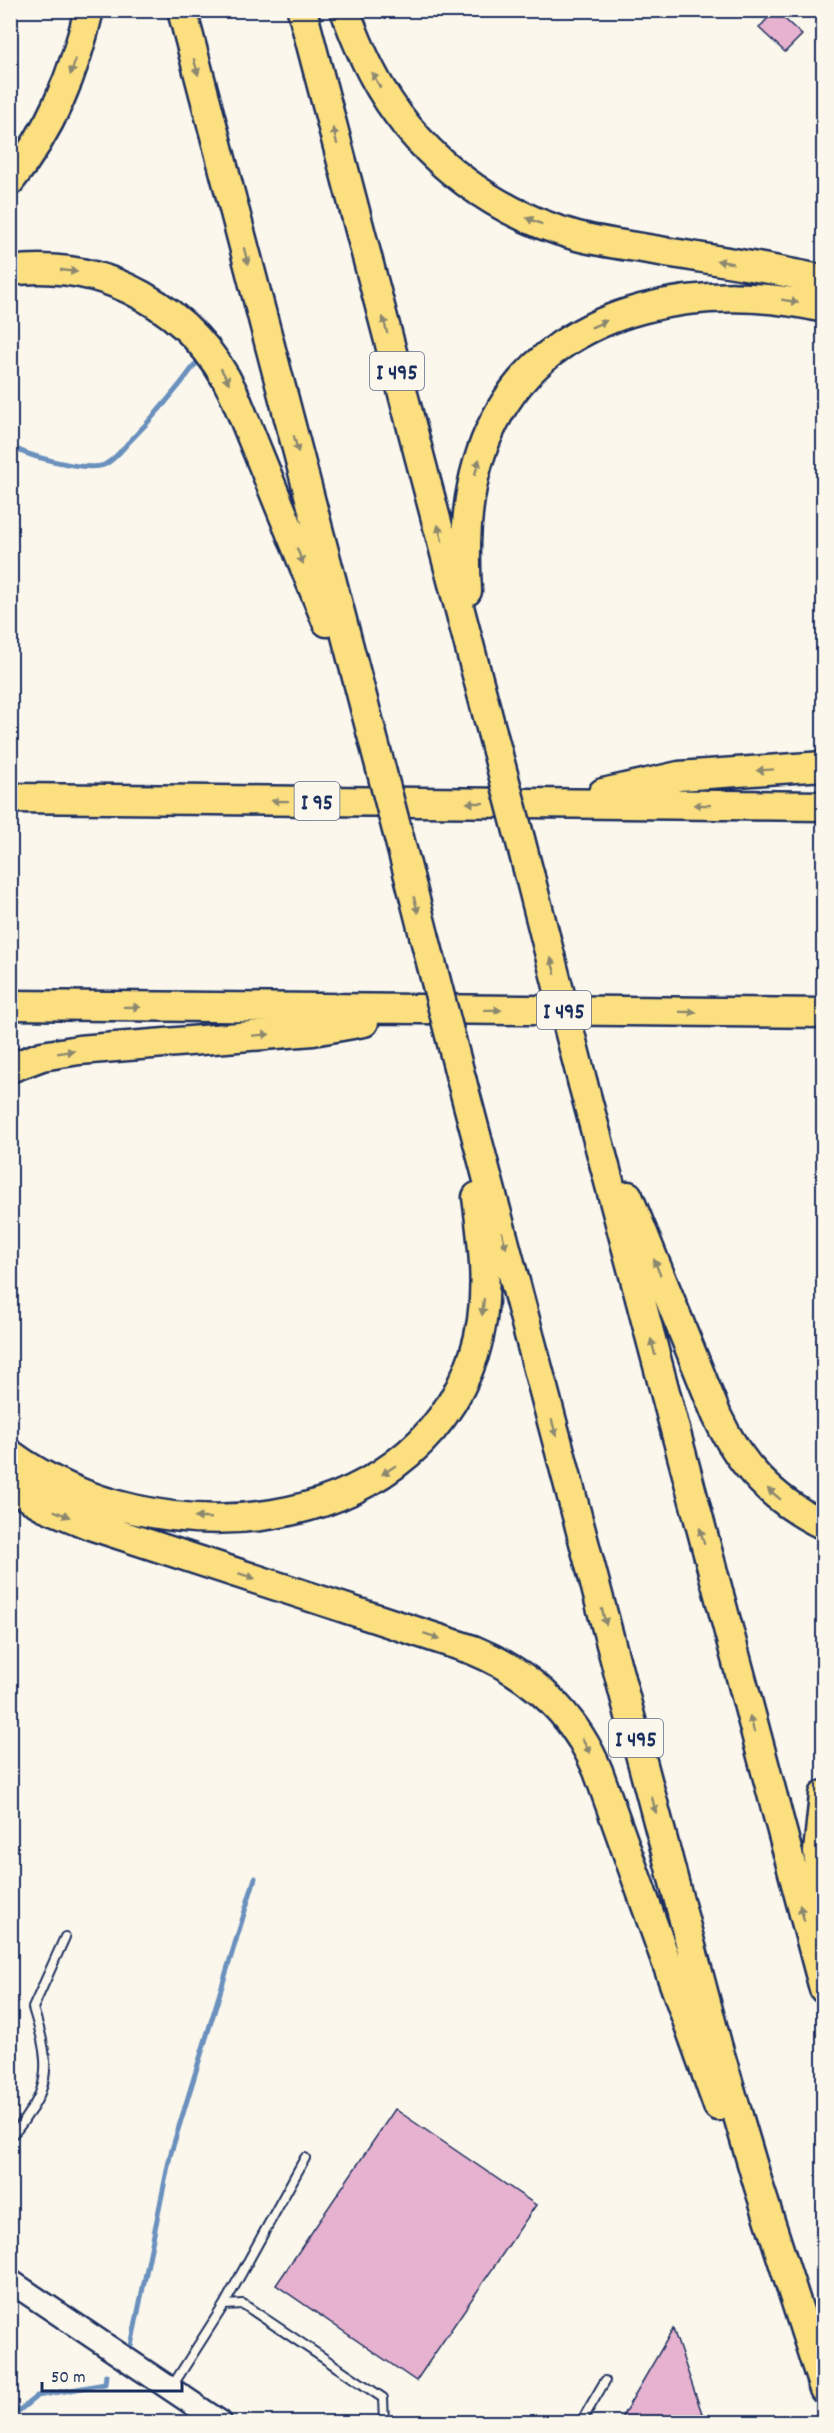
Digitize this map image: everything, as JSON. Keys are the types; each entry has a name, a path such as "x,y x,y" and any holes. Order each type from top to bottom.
{"highway":[{"path":"10,181 37,144 58,107 77,56 89,10"},
{"name":"I 495","path":"182,10 462,1082 718,2048 802,2325 824,2389"},
{"name":"I 495","path":"302,10 583,1084 824,1989"},
{"path":"345,10 373,76 404,122 443,164 493,201 536,222 591,239 824,280"},
{"path":"10,272 55,269 113,281 140,293 164,308 204,345 221,368 234,394 371,731"},
{"path":"492,732 472,635 468,602 466,522 471,488 484,446 494,421 513,391 536,365 575,336 612,319 642,309 672,302 723,297 778,299 824,308"},
{"path":"555,804 678,776 824,766"},
{"path":"10,778 79,799"},
{"name":"I 95","path":"10,798 824,806"},
{"path":"10,1005 824,1013"},
{"path":"10,1068 42,1056 79,1050 313,1031 434,1010"},
{"path":"10,1454 58,1482 111,1503 151,1513 211,1519 272,1514 324,1501 365,1484 401,1461 426,1438 447,1410 469,1367 481,1327 485,1259 462,1082"},
{"path":"583,1084 717,1416 728,1438 742,1460 768,1489 802,1514 824,1525"},
{"path":"10,1487 44,1506 90,1525 473,1650 522,1675 561,1710 586,1744 598,1771 706,2075 802,2325"},
{"path":"824,1795 819,1819 818,1860 824,1910"}],"main road":[{"path":"10,2281 220,2422"}],"lane":[{"path":"10,2136 39,2100 46,2073 43,2042 33,2008 65,1937"},
{"path":"170,2389 224,2305 305,2158"},
{"path":"224,2305 243,2304 383,2398 384,2422"},
{"path":"581,2422 605,2381"}],"building":[{"path":"775,10 802,35 785,52 759,28"},
{"path":"395,2109 536,2205 416,2381 276,2285"},
{"path":"673,2329 705,2422 619,2422"}],"waterway":[{"path":"10,446 29,454 71,465 95,467 104,465 111,461 155,414 197,362"},
{"path":"131,2346 170,2156 255,1878"},
{"path":"10,2418 37,2396 105,2384 106,2375"}]}
